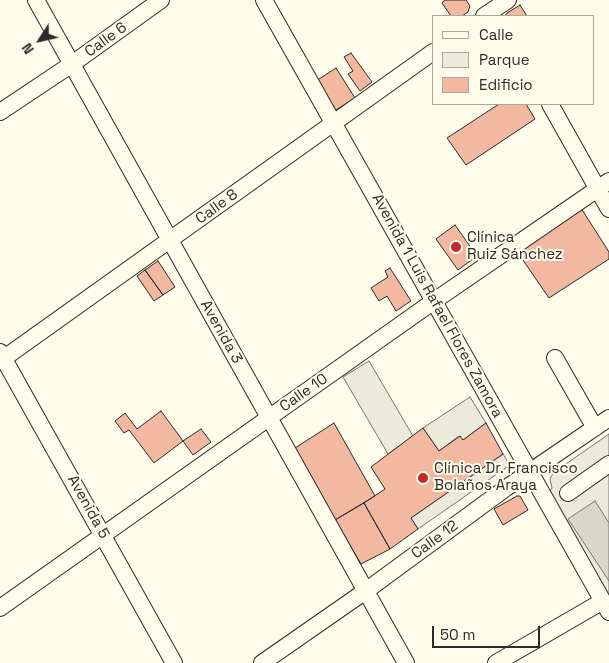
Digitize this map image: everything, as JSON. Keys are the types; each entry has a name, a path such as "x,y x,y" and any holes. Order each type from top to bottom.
{"street":[{"name":"Avenida 3","path":"36,0 367,590 406,663"},
{"name":"Calle 6","path":"0,112 72,64 161,0"},
{"name":"Avenida 1 Luis Rafael Flores Zamora","path":"264,0 606,607"},
{"name":"Calle 8","path":"1,357 170,241 333,122 432,53"},
{"path":"551,105 603,185 609,209"},
{"name":"Calle 10","path":"0,608 434,301 603,185"},
{"name":"Avenida 5","path":"1,357 104,535 174,663"},
{"path":"555,358 595,428"},
{"name":"Calle 12","path":"262,663 609,418"},
{"path":"568,493 609,464"},
{"path":"496,663 606,607"}],"green space":[{"path":"609,434 609,598 546,498 552,488 550,479 553,473"}],"shaded area":[{"path":"369,361 413,436 388,454 343,377"},
{"path":"470,397 486,423 463,440 459,436 439,451 423,428"},
{"path":"503,454 510,465 418,529 411,518"},
{"path":"595,501 609,523 609,581 568,519"}],"building":[{"path":"445,0 466,0 470,6 468,12 464,15 450,15 442,3"},
{"path":"520,5 526,15 506,15"},
{"path":"351,53 372,82 360,91 348,74 353,71 344,57"},
{"path":"336,68 355,98 336,110 330,109 313,83"},
{"path":"497,105 527,105 535,119 466,165 447,138"},
{"path":"579,205 609,252 609,259 549,298 516,250"},
{"name":"Clínica Ruiz Sánchez","path":"455,225 477,256 458,270 436,239"},
{"path":"158,261 175,287 163,295 145,270"},
{"path":"390,268 411,301 396,311 387,296 379,301 371,288 388,277 385,271"},
{"path":"145,270 163,295 154,301 137,276"},
{"path":"161,411 183,441 154,463 129,430 124,433 115,421 125,413 137,429"},
{"path":"334,423 375,496 335,520 295,448"},
{"name":"Clínica Dr. Francisco Bolaños Araya","path":"486,423 503,454 411,518 418,529 390,549 364,503 385,489 371,467 423,428 439,451 460,436 463,440"},
{"path":"201,429 211,442 193,455 183,441"},
{"path":"520,496 528,510 503,525 494,509"},
{"path":"364,503 390,549 361,564 335,520"}],"place":[{"name":"Clínica Ruiz Sánchez","path":"456,247"},
{"name":"Clínica Dr. Francisco Bolaños Araya","path":"423,478"}]}
